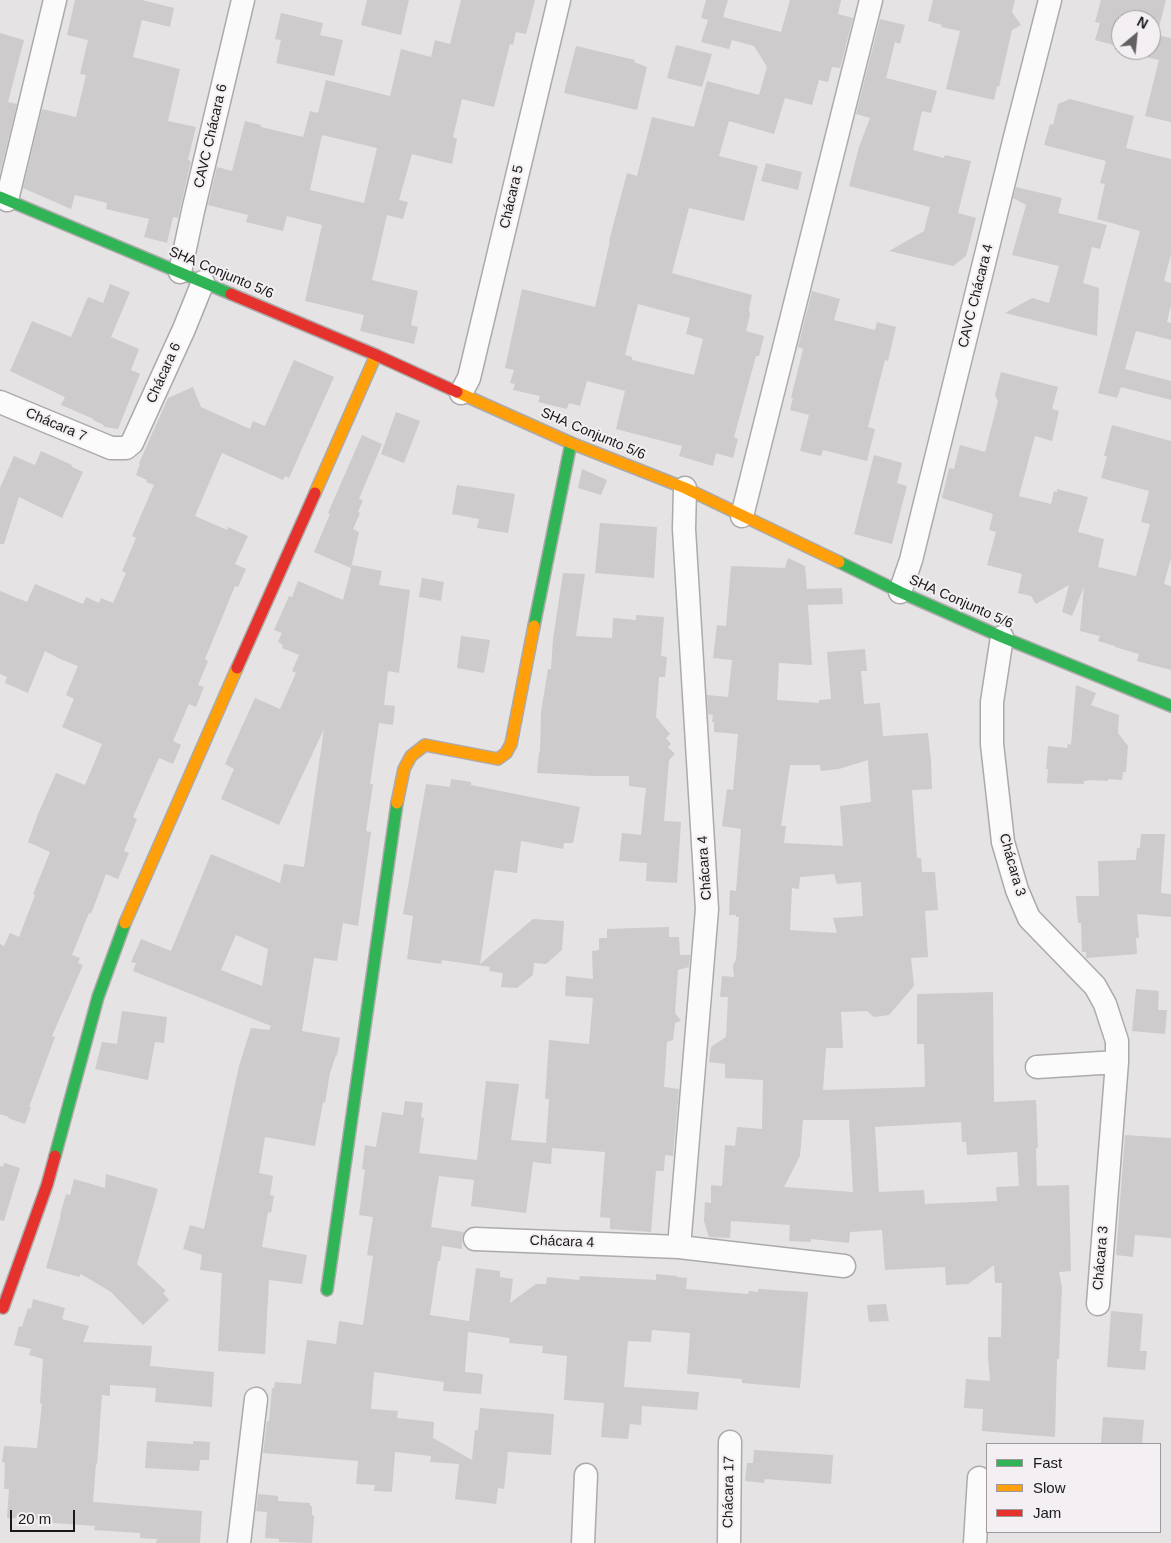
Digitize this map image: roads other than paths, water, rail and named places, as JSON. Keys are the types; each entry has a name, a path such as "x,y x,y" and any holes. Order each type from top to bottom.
{"street":[{"path":"3,198 55,0"},
{"name":"CAVC Chácara 6","path":"180,272 243,0"},
{"name":"Chácara 5","path":"462,393 469,378 559,0"},
{"path":"742,516 871,0"},
{"name":"CAVC Chácara 4","path":"900,592 911,560 1050,0"},
{"name":"SHA Conjunto 5/6","path":"3,198 376,355 572,443 685,488 900,592 1002,637 1171,706"},
{"name":"Chácara 6","path":"112,448 126,448 132,443 184,329 203,282"},
{"path":"3,1308 47,1185 98,997 126,917 376,355"},
{"name":"Chácara 7","path":"0,402 112,448"},
{"path":"327,1290 394,822 404,769 411,756 425,745 498,760 506,753 511,744 572,443"},
{"name":"Chácara 4","path":"680,1247 707,909 684,529 685,488"},
{"name":"Chácara 3","path":"1002,637 992,702 992,744 1003,842 1017,890 1029,918 1095,986 1106,1004 1117,1040 1117,1062 1098,1304"},
{"path":"1036,1068 1117,1062"},
{"name":"Chácara 4","path":"475,1239 680,1247 844,1266"},
{"path":"238,1543 256,1400"},
{"name":"Chácara 17","path":"729,1543 730,1442"},
{"path":"583,1543 586,1475"},
{"path":"975,1543 979,1478"}]}
